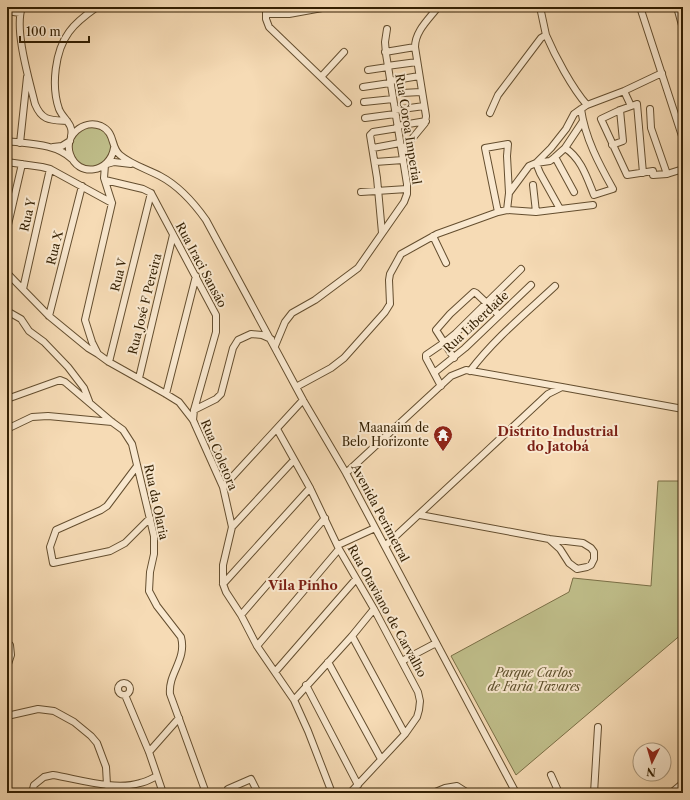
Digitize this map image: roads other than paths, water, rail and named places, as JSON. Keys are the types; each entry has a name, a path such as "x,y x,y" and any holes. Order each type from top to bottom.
{"street":[{"path":"72,159 70,153 70,139 72,130 59,108 55,79 62,45 69,32 97,7"},
{"path":"266,7 266,19 269,27 348,103"},
{"path":"402,151 426,121 415,39 417,34 438,7"},
{"path":"541,7 546,35 550,44 579,95 587,105"},
{"path":"640,7 683,139"},
{"path":"677,7 683,29"},
{"path":"266,14 289,14 322,8"},
{"path":"7,11 21,10 19,27 35,104 39,112 44,118 81,125 100,126 106,129 114,141 113,154 106,165 100,168 87,169"},
{"name":"Rua Coroa Imperial","path":"275,346 286,322 292,313 315,300 358,268 404,202 407,194 402,151 385,52 386,30"},
{"path":"490,113 498,95 541,38 546,35"},
{"path":"385,52 415,47"},
{"path":"321,77 344,52"},
{"path":"368,70 417,62"},
{"path":"20,143 28,72"},
{"path":"536,163 551,148 566,129 574,114 581,109 587,105 624,91 662,73"},
{"path":"363,87 419,76"},
{"path":"624,91 631,106"},
{"path":"402,93 421,92"},
{"path":"364,102 393,99"},
{"path":"643,173 637,104 601,119 627,176 643,173 653,171 653,175 667,174 683,169"},
{"path":"365,118 424,106"},
{"path":"565,148 571,152 583,168 594,195 613,189 597,159 583,121 581,109"},
{"path":"650,109 651,128 667,174"},
{"path":"612,145 623,141 620,110"},
{"path":"382,233 373,148 370,134 373,132 426,121"},
{"path":"509,193 529,166 536,163 550,161 556,157 565,148 583,121"},
{"path":"7,141 51,147 62,146 80,127 87,125"},
{"path":"373,148 400,143"},
{"path":"498,212 485,148 508,144 507,156 509,193 507,210"},
{"path":"51,147 63,152 79,166 100,174 105,179 143,189 151,193"},
{"name":"Avenida Perimetral","path":"114,148 120,155 162,177 192,201 206,220 303,400 376,528 516,793"},
{"path":"556,157 574,192"},
{"path":"374,162 403,160"},
{"path":"7,162 42,166 50,169 112,203"},
{"name":"Avenida Perimetral","path":"106,165 114,162 137,165"},
{"path":"536,163 560,209"},
{"path":"7,229 22,164"},
{"name":"Rua Coletora","path":"106,165 105,179 112,203 85,320 89,336 98,354 109,362 179,402 193,420 223,487 232,527 223,565 223,584 226,592 241,615 257,646 294,700 308,731 332,793"},
{"name":"Rua Y","path":"23,290 50,169"},
{"path":"533,185 536,212"},
{"name":"Rua X","path":"49,316 82,186"},
{"path":"361,192 407,189"},
{"name":"Rua Iraci Sansão","path":"151,193 216,315 216,332 194,410 193,420"},
{"name":"Rua V","path":"109,362 151,193"},
{"path":"296,387 331,368 344,358 385,312 390,304 390,274 401,254 433,236 498,212 507,210 536,212 593,205"},
{"name":"Rua José F Pereira","path":"138,378 173,235"},
{"path":"433,236 446,263"},
{"path":"441,386 426,358 426,355 445,342 521,269"},
{"path":"7,273 49,316 88,348 98,354"},
{"path":"166,394 196,276"},
{"name":"Rua Liberdade","path":"434,373 454,358 531,285"},
{"path":"470,371 510,328 555,286"},
{"path":"454,358 436,330 450,314 473,293 476,293 499,315"},
{"path":"7,311 21,318 29,331 44,342 68,367 84,388 90,404"},
{"path":"194,410 216,399 221,394 233,348 238,340 251,334 262,335 271,339"},
{"path":"346,473 450,376 466,370 562,386 683,409"},
{"name":"Rua da Olaria","path":"7,399 55,380 60,380 65,382 123,430 128,436 132,444 154,536 154,554 150,572 149,591 157,606 181,637 182,643 183,651 169,686 170,694 179,718 190,739 206,793"},
{"path":"385,546 548,394 562,386"},
{"path":"223,487 303,400"},
{"path":"7,429 32,417 48,416 112,422"},
{"name":"Rua Otaviano de Carvalho","path":"277,429 310,488 338,547 402,661 418,692 420,701 417,717 405,734 350,793"},
{"path":"232,527 294,460"},
{"path":"137,466 107,506 56,530 50,547 53,563 110,551 125,543 150,518"},
{"path":"223,584 310,488"},
{"path":"420,515 549,539 583,543 594,552 594,559 587,568 577,569 569,563 560,549 549,539"},
{"path":"241,615 325,518"},
{"path":"257,646 338,547 376,528"},
{"path":"276,672 356,579"},
{"path":"294,700 352,636 374,609"},
{"path":"352,636 405,734"},
{"path":"7,643 10,645 11,650 7,667"},
{"path":"402,661 436,643"},
{"path":"328,662 381,759"},
{"path":"306,685 358,785"},
{"path":"125,695 149,752 163,793"},
{"path":"7,716 38,709 54,711 74,722 97,743 106,767 106,785"},
{"path":"149,752 179,718"},
{"path":"594,793 598,727"},
{"path":"32,793 34,785 44,777 52,775 106,785 125,786 139,784 157,776"},
{"path":"551,776 559,793"},
{"path":"228,788 251,779 258,793"},
{"path":"670,793 683,783"},
{"path":"433,793 445,788 457,786 468,793"}],"place":[{"name":"Maanaim de Belo Horizonte","path":"443,452"}],"district":[{"name":"Distrito Industrial do Jatobá","path":"558,438"},
{"name":"Vila Pinho","path":"303,585"}],"park label":[{"name":"Parque Carlos de Faria Tavares","path":"534,680"}]}
